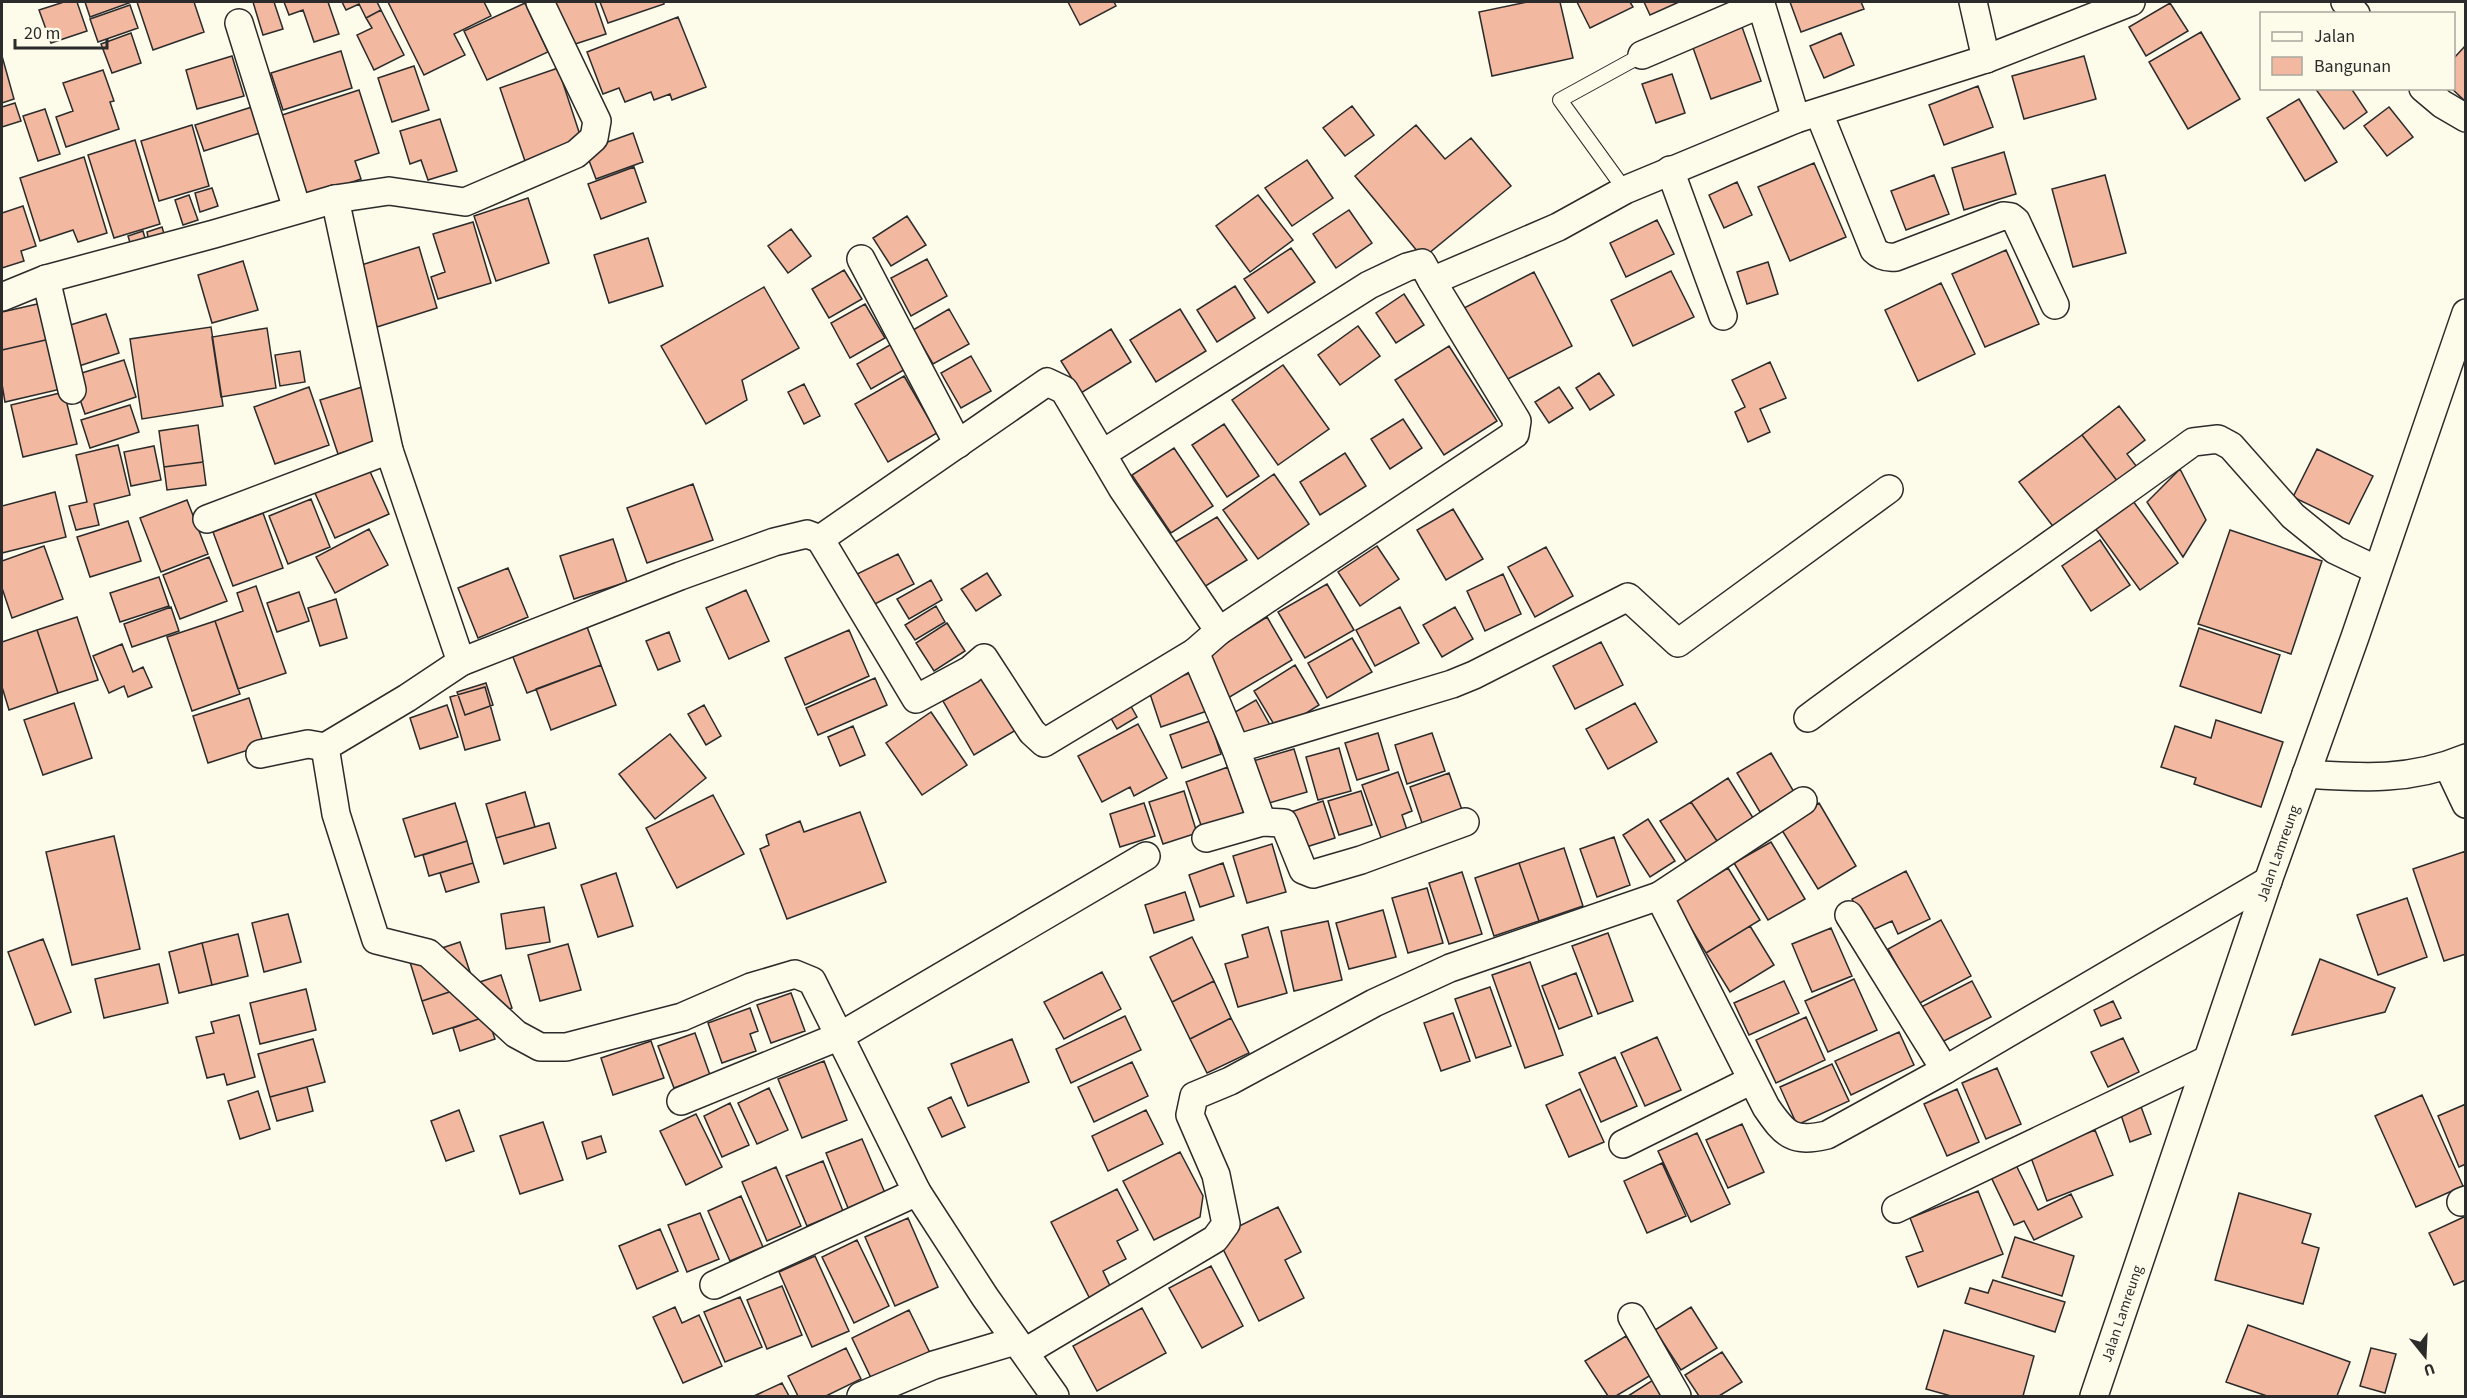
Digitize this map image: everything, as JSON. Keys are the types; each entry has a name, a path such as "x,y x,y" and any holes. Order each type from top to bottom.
{"street":[{"path":"2,297 46,279 335,199 389,191 465,202 576,154 594,138 597,121 540,2"},
{"path":"1973,2 1986,59"},
{"path":"1432,281 1558,227 1625,190 1670,170 1807,116 1986,59 2131,2"},
{"path":"1642,55 1761,4 1807,116 1874,250 1890,258 1896,257 2003,216 2011,216 2016,220 2055,306"},
{"path":"239,23 297,210"},
{"path":"2425,90 2442,104 2466,118"},
{"path":"1670,170 1723,316"},
{"path":"335,199 389,450 461,662"},
{"path":"861,259 958,444"},
{"path":"260,754 308,744 325,747 407,698 461,662 680,576 774,542 807,534 820,539 916,699 970,670 984,658 1032,732 1044,743 1196,652 1219,631 1515,434 1517,421 1422,263 1407,267 1369,285 1102,454"},
{"path":"46,279 72,390"},
{"name":"Jalan Lamreung","path":"2094,1396 2268,881 2466,313"},
{"path":"820,539 1047,382 1064,390 1122,488 1219,631"},
{"path":"1808,718 1941,620 2060,539 2193,442 2218,439 2231,446 2293,516 2335,550 2378,570"},
{"path":"207,519 389,450"},
{"path":"1236,749 1452,684 1628,597 1678,643 1889,489"},
{"path":"1196,652 1236,749 1262,822"},
{"path":"325,747 336,814 376,939 428,953 516,1034 540,1047 566,1047 682,1017 750,987 795,974 812,981 917,1192 1055,1396"},
{"path":"2306,774 2373,778 2421,773 2457,762 2466,804"},
{"path":"861,1396 934,1365 1020,1347 1215,1239 1226,1224 1216,1175 1190,1115 1194,1096 1230,1081 1374,1003 1450,968 1659,896 1803,801"},
{"path":"1206,838 1262,822 1284,823 1303,870 1313,874 1361,860 1465,822"},
{"path":"681,1101 840,1036 1146,856"},
{"path":"1659,896 1766,1107 1779,1126 1794,1138 1810,1139 1827,1135 1945,1070 2268,881"},
{"path":"1849,915 1945,1070"},
{"path":"1896,1209 2207,1060"},
{"path":"1623,1144 1752,1080"},
{"path":"714,1285 917,1192"},
{"path":"1632,1317 1677,1396"}],"lane":[{"path":"1625,190 1560,100 1642,55"}],"building":[{"path":"64,2 77,2 87,31 51,43 39,10"},
{"path":"85,2 128,2 129,3 90,17"},
{"path":"137,2 194,2 204,32 153,50"},
{"path":"253,2 274,2 283,29 263,35"},
{"path":"284,2 328,2 339,34 314,42 303,10 289,15"},
{"path":"342,2 377,2 381,10 366,18 359,4 346,10"},
{"path":"388,2 484,2 491,16 454,34 465,55 424,75"},
{"path":"554,2 595,2 606,34 569,46"},
{"path":"600,2 664,2 664,4 608,23"},
{"path":"1068,2 1114,2 1116,6 1080,25"},
{"path":"1527,2 1560,2 1573,58 1492,76 1479,12"},
{"path":"1577,2 1630,2 1633,7 1590,28"},
{"path":"1644,2 1679,2 1650,15"},
{"path":"1790,2 1861,2 1864,9 1801,32"},
{"path":"525,3 548,52 487,80 464,31"},
{"path":"2170,3 2188,31 2146,56 2129,27"},
{"path":"130,5 138,28 98,42 90,19"},
{"path":"381,10 404,55 374,70 357,35 372,28 366,18"},
{"path":"678,17 706,87 672,100 670,94 654,100 651,92 625,102 619,88 603,94 587,52"},
{"path":"1741,24 1761,81 1711,99 1691,42"},
{"path":"2201,32 2240,99 2188,129 2149,62"},
{"path":"131,33 141,63 112,73 101,44"},
{"path":"1841,33 1854,65 1824,78 1810,46"},
{"path":"2466,45 2465,101 2453,90 2455,90 2455,57"},
{"path":"341,51 352,88 283,110 271,73"},
{"path":"2,56 14,99 2,103"},
{"path":"232,56 244,96 197,109 186,70"},
{"path":"2084,56 2096,99 2024,119 2012,76"},
{"path":"414,66 429,110 392,122 378,78"},
{"path":"558,68 582,141 525,161 500,88"},
{"path":"103,70 114,101 110,102 119,129 66,147 56,117 73,111 63,83"},
{"path":"1672,74 1685,113 1656,123 1642,84"},
{"path":"1978,86 1993,127 1944,145 1929,105"},
{"path":"359,90 379,153 355,161 361,179 302,199 276,117"},
{"path":"2316,90 2352,90 2367,112 2344,129"},
{"path":"2299,99 2337,162 2305,181 2267,118"},
{"path":"15,103 21,121 2,127 2,107"},
{"path":"255,106 263,132 204,151 195,125"},
{"path":"1352,106 1374,135 1345,156 1323,128"},
{"path":"2389,107 2413,137 2387,156 2364,126"},
{"path":"45,109 60,154 38,161 23,116"},
{"path":"440,119 457,171 428,180 421,160 410,164 400,131"},
{"path":"192,125 209,186 159,201 141,141"},
{"path":"1416,125 1445,159 1471,138 1511,186 1423,258 1355,176"},
{"path":"633,133 643,162 596,179 585,150"},
{"path":"135,140 160,224 114,238 88,155"},
{"path":"2004,152 2016,194 1964,210 1952,168"},
{"path":"84,157 107,233 78,242 73,230 40,241 20,178"},
{"path":"1307,160 1333,198 1292,226 1265,188"},
{"path":"1814,163 1846,237 1790,261 1758,187"},
{"path":"634,167 646,202 601,219 588,184"},
{"path":"1934,175 1949,214 1906,230 1891,191"},
{"path":"2105,175 2126,253 2073,267 2052,189"},
{"path":"1737,182 1752,215 1724,228 1709,195"},
{"path":"212,188 218,206 200,212 195,193"},
{"path":"189,195 198,220 183,225 175,200"},
{"path":"1258,195 1293,240 1250,272 1216,226"},
{"path":"528,198 549,263 496,281 474,216"},
{"path":"23,206 36,246 21,251 24,261 2,268 2,213"},
{"path":"1349,210 1372,243 1336,268 1313,234"},
{"path":"907,216 926,245 891,266 873,238"},
{"path":"1657,220 1674,254 1626,277 1610,243"},
{"path":"473,222 491,283 438,299 431,277 445,272 433,234"},
{"path":"162,227 165,237 149,242 147,232"},
{"path":"791,229 811,256 788,273 768,246"},
{"path":"143,231 146,242 131,246 128,236"},
{"path":"648,238 663,286 609,303 594,255"},
{"path":"419,247 437,308 377,327 358,266"},
{"path":"1291,248 1315,282 1268,313 1244,279"},
{"path":"2006,250 2039,324 1985,347 1952,274"},
{"path":"927,259 947,296 911,316 891,278"},
{"path":"243,261 258,310 212,323 198,275"},
{"path":"1768,262 1778,294 1747,304 1737,272"},
{"path":"844,270 862,299 829,318 812,289"},
{"path":"1671,271 1694,317 1633,346 1611,300"},
{"path":"1534,272 1572,346 1502,382 1464,308"},
{"path":"1941,283 1975,354 1918,381 1885,310"},
{"path":"1235,286 1255,318 1217,342 1197,310"},
{"path":"764,287 799,348 742,380 747,400 706,424 661,346"},
{"path":"1404,294 1424,325 1396,343 1376,313"},
{"path":"42,303 50,339 2,350 2,312"},
{"path":"865,304 885,338 850,358 831,323"},
{"path":"949,309 969,344 933,364 913,330"},
{"path":"1180,309 1206,351 1156,382 1130,340"},
{"path":"106,314 119,353 79,366 67,326"},
{"path":"1358,326 1380,356 1340,385 1318,355"},
{"path":"211,327 223,406 142,419 130,339"},
{"path":"267,328 276,388 221,397 212,337"},
{"path":"1111,329 1131,362 1081,393 1061,361"},
{"path":"50,339 61,389 5,402 2,384 2,350"},
{"path":"895,342 909,367 871,389 857,364"},
{"path":"1449,346 1497,421 1444,455 1395,380"},
{"path":"300,351 305,382 280,386 275,355"},
{"path":"971,356 991,391 961,408 941,373"},
{"path":"124,360 136,397 85,414 72,376"},
{"path":"1770,362 1786,398 1760,409 1770,432 1748,442 1735,412 1745,407 1732,380"},
{"path":"1283,365 1329,429 1278,465 1232,400"},
{"path":"1599,373 1614,395 1590,410 1576,388"},
{"path":"904,376 937,433 888,462 855,404"},
{"path":"804,384 820,416 804,424 788,392"},
{"path":"309,387 329,445 275,464 254,407"},
{"path":"362,387 379,441 338,454 320,400"},
{"path":"1559,387 1573,408 1549,423 1535,402"},
{"path":"64,392 77,444 23,457 11,405"},
{"path":"130,405 139,432 90,448 81,420"},
{"path":"2119,406 2145,440 2127,454 2137,467 2118,482 2082,435"},
{"path":"1403,419 1422,448 1390,469 1371,439"},
{"path":"1224,424 1259,476 1227,497 1192,445"},
{"path":"198,425 203,462 164,467 159,431"},
{"path":"2082,435 2118,482 2055,529 2019,482"},
{"path":"118,445 130,495 94,504 99,525 76,530 69,506 87,502 76,455"},
{"path":"154,446 161,480 131,486 124,452"},
{"path":"1174,448 1213,506 1171,533 1132,475"},
{"path":"2317,449 2373,476 2349,524 2293,497"},
{"path":"1345,453 1366,486 1320,515 1300,482"},
{"path":"203,462 206,485 167,490 164,467"},
{"path":"368,467 389,514 335,538 314,491"},
{"path":"2180,469 2206,520 2183,557 2147,502"},
{"path":"1274,474 1309,524 1258,559 1223,510"},
{"path":"693,484 713,540 647,563 627,508"},
{"path":"55,492 66,537 2,553 2,506"},
{"path":"311,499 330,547 288,564 269,516"},
{"path":"187,500 208,554 161,572 140,518"},
{"path":"2133,501 2178,563 2140,590 2095,528"},
{"path":"1453,509 1483,559 1446,580 1417,530"},
{"path":"263,513 283,568 233,586 213,532"},
{"path":"1217,517 1247,560 1204,587 1175,542"},
{"path":"128,521 141,561 90,577 77,537"},
{"path":"369,529 388,565 335,593 316,557"},
{"path":"2230,530 2322,561 2291,654 2198,624"},
{"path":"613,539 627,582 574,599 560,556"},
{"path":"2100,540 2130,585 2091,611 2062,566"},
{"path":"44,546 63,599 12,618 2,588 2,561"},
{"path":"1377,546 1399,579 1360,606 1338,572"},
{"path":"1546,547 1573,596 1535,617 1508,567"},
{"path":"898,554 914,584 871,606 855,575"},
{"path":"209,557 227,601 180,619 163,575"},
{"path":"508,568 528,617 478,638 458,588"},
{"path":"987,573 1001,595 976,611 961,589"},
{"path":"1503,574 1521,614 1485,631 1467,591"},
{"path":"159,577 169,606 120,622 110,593"},
{"path":"931,580 942,600 909,619 897,599"},
{"path":"1327,584 1354,630 1305,658 1278,612"},
{"path":"256,586 286,673 238,689 215,621 243,611 237,593"},
{"path":"746,590 769,641 729,659 706,608"},
{"path":"299,592 309,621 277,632 267,603"},
{"path":"336,599 347,638 320,646 308,608"},
{"path":"936,606 945,622 915,640 905,625"},
{"path":"171,607 179,631 132,647 124,624"},
{"path":"1400,607 1419,643 1375,666 1356,630"},
{"path":"1455,607 1473,639 1442,657 1423,625"},
{"path":"77,617 98,680 58,693 37,630"},
{"path":"1267,617 1292,660 1228,698 1203,656"},
{"path":"215,621 240,694 192,711 167,637"},
{"path":"947,623 965,651 934,671 916,643"},
{"path":"586,624 601,665 527,693 511,652"},
{"path":"2199,628 2280,655 2261,713 2180,686"},
{"path":"37,630 58,693 9,710 2,687 2,642"},
{"path":"849,630 869,676 805,705 785,658"},
{"path":"669,632 680,661 658,670 646,641"},
{"path":"1352,638 1372,672 1327,698 1308,663"},
{"path":"1601,642 1623,685 1575,709 1553,666"},
{"path":"122,644 133,672 143,667 152,687 128,697 124,686 109,693 93,656"},
{"path":"601,665 616,705 551,730 536,689"},
{"path":"1295,665 1319,705 1278,731 1254,691"},
{"path":"1193,672 1207,711 1161,727 1148,688"},
{"path":"984,677 1016,730 974,755 943,701"},
{"path":"875,678 887,705 818,735 806,708"},
{"path":"486,683 493,705 465,715 457,692"},
{"path":"485,687 500,740 465,750 450,697"},
{"path":"249,698 264,745 208,763 193,716"},
{"path":"1256,700 1270,725 1244,740 1230,715"},
{"path":"1128,701 1137,717 1117,729 1108,713"},
{"path":"74,703 92,758 43,775 24,720"},
{"path":"1635,703 1657,742 1608,769 1586,729"},
{"path":"447,705 458,737 420,749 410,718"},
{"path":"704,705 721,736 706,745 688,714"},
{"path":"931,712 967,765 922,795 886,743"},
{"path":"2216,720 2283,742 2261,807 2194,784 2196,778 2161,767 2175,726 2211,738"},
{"path":"1210,721 1221,754 1182,768 1170,735"},
{"path":"1138,724 1167,778 1134,796 1130,787 1102,802 1078,756"},
{"path":"853,726 865,755 840,766 828,737"},
{"path":"1378,733 1389,770 1357,780 1345,743"},
{"path":"1432,733 1445,771 1407,784 1395,745"},
{"path":"670,734 706,778 655,819 619,774"},
{"path":"1339,748 1351,791 1318,800 1306,757"},
{"path":"1294,749 1307,792 1266,804 1253,761"},
{"path":"1771,753 1794,792 1760,812 1737,773"},
{"path":"1228,767 1244,814 1202,828 1186,782"},
{"path":"1398,772 1412,811 1402,815 1408,833 1383,843 1362,785"},
{"path":"1449,773 1462,810 1422,823 1410,787"},
{"path":"1728,778 1755,821 1719,844 1691,802"},
{"path":"1184,791 1197,833 1163,844 1149,802"},
{"path":"1361,791 1372,825 1339,835 1328,801"},
{"path":"525,792 535,827 496,838 486,804"},
{"path":"713,795 744,854 677,888 646,828"},
{"path":"1323,801 1335,838 1303,848 1291,812"},
{"path":"1691,802 1719,844 1688,864 1660,821"},
{"path":"455,803 467,841 415,857 403,819"},
{"path":"1144,803 1155,836 1120,847 1110,814"},
{"path":"1819,803 1856,866 1818,889 1780,827"},
{"path":"860,812 886,882 787,919 760,849 769,845 766,835 800,821 804,832"},
{"path":"1648,819 1675,861 1650,877 1623,835"},
{"path":"549,823 556,848 504,864 496,838"},
{"path":"114,836 140,949 72,965 46,852"},
{"path":"1614,837 1630,885 1597,897 1580,849"},
{"path":"467,841 473,863 429,876 423,855"},
{"path":"1771,842 1805,899 1768,920 1734,863"},
{"path":"1272,844 1286,892 1247,903 1233,856"},
{"path":"1564,848 1583,906 1539,921 1519,863"},
{"path":"2466,851 2466,954 2444,961 2413,869"},
{"path":"473,863 479,882 446,892 440,873"},
{"path":"1223,863 1234,896 1200,907 1189,875"},
{"path":"1519,863 1539,921 1494,936 1475,878"},
{"path":"1728,868 1760,920 1706,953 1674,900"},
{"path":"1906,871 1930,919 1898,934 1892,921 1868,932 1852,899"},
{"path":"1462,872 1482,934 1449,944 1429,883"},
{"path":"616,873 633,926 598,937 581,885"},
{"path":"1427,888 1443,943 1408,953 1392,898"},
{"path":"1185,892 1194,920 1154,933 1145,905"},
{"path":"2407,898 2427,957 2378,975 2357,915"},
{"path":"544,907 550,942 506,949 501,914"},
{"path":"1383,910 1396,957 1349,969 1336,923"},
{"path":"288,914 301,962 264,972 252,923"},
{"path":"1941,920 1971,976 1918,1004 1888,949"},
{"path":"1328,921 1342,980 1294,991 1281,931"},
{"path":"1750,926 1774,965 1730,992 1706,953"},
{"path":"1268,927 1287,993 1238,1007 1225,964 1248,957 1242,935"},
{"path":"1831,928 1852,976 1812,992 1792,944"},
{"path":"1608,933 1633,1001 1598,1014 1572,946"},
{"path":"238,934 248,976 212,985 202,943"},
{"path":"1192,937 1214,981 1172,1002 1150,957"},
{"path":"43,939 71,1012 35,1025 8,952"},
{"path":"460,942 474,984 422,1001 409,959"},
{"path":"202,943 212,985 179,993 169,952"},
{"path":"568,944 581,990 540,1001 528,955"},
{"path":"2320,959 2395,988 2385,1012 2292,1035"},
{"path":"1530,962 1563,1055 1525,1068 1492,975"},
{"path":"159,964 168,1003 104,1018 95,979"},
{"path":"1102,972 1121,1009 1064,1039 1044,1002"},
{"path":"1576,973 1592,1016 1559,1029 1542,986"},
{"path":"501,975 512,1008 433,1034 422,1001"},
{"path":"1854,979 1877,1030 1828,1052 1805,1001"},
{"path":"1214,981 1231,1018 1190,1039 1172,1002"},
{"path":"1784,981 1799,1013 1749,1035 1734,1003"},
{"path":"1972,981 1991,1017 1940,1043 1921,1007"},
{"path":"1490,987 1511,1046 1476,1058 1455,999"},
{"path":"306,989 316,1030 260,1044 250,1003"},
{"path":"791,993 805,1031 771,1043 757,1005"},
{"path":"2113,1001 2121,1018 2101,1026 2094,1010"},
{"path":"750,1008 758,1031 750,1034 756,1051 722,1063 708,1023"},
{"path":"1453,1013 1470,1061 1441,1071 1424,1023"},
{"path":"239,1015 255,1077 227,1085 224,1074 207,1078 196,1037 214,1033 211,1022"},
{"path":"487,1016 495,1039 460,1051 453,1028"},
{"path":"1125,1016 1141,1050 1071,1083 1056,1049"},
{"path":"1806,1017 1825,1060 1776,1083 1756,1040"},
{"path":"1231,1018 1249,1053 1207,1073 1190,1039"},
{"path":"1899,1032 1914,1065 1851,1095 1835,1061"},
{"path":"695,1033 710,1075 674,1088 658,1046"},
{"path":"1657,1037 1681,1090 1645,1106 1621,1053"},
{"path":"2123,1038 2139,1072 2108,1087 2091,1052"},
{"path":"313,1039 325,1082 270,1097 258,1054"},
{"path":"1012,1039 1029,1082 968,1106 951,1064"},
{"path":"651,1041 664,1078 613,1095 601,1058"},
{"path":"1615,1057 1637,1106 1601,1122 1579,1073"},
{"path":"824,1061 847,1120 802,1138 778,1079"},
{"path":"1132,1062 1148,1096 1094,1122 1078,1087"},
{"path":"1832,1064 1849,1101 1797,1125 1780,1087"},
{"path":"1997,1068 2021,1124 1986,1139 1962,1083"},
{"path":"307,1087 313,1111 277,1121 270,1097"},
{"path":"769,1088 788,1130 757,1144 738,1103"},
{"path":"1580,1089 1604,1142 1569,1157 1546,1105"},
{"path":"1957,1089 1979,1142 1947,1156 1924,1104"},
{"path":"258,1091 270,1129 240,1139 228,1101"},
{"path":"2422,1095 2463,1186 2416,1207 2375,1116"},
{"path":"951,1097 965,1127 942,1137 928,1108"},
{"path":"730,1103 749,1145 722,1157 704,1116"},
{"path":"2140,1104 2151,1134 2130,1142 2120,1112"},
{"path":"2466,1104 2466,1164 2459,1167 2438,1116"},
{"path":"459,1110 474,1151 446,1161 431,1121"},
{"path":"1146,1110 1163,1144 1108,1171 1092,1136"},
{"path":"696,1114 722,1167 686,1185 660,1131"},
{"path":"543,1122 563,1180 520,1194 500,1136"},
{"path":"1742,1124 1764,1172 1728,1188 1706,1140"},
{"path":"2095,1130 2113,1175 2047,1201 2030,1155"},
{"path":"1697,1133 1730,1204 1691,1222 1658,1151"},
{"path":"601,1136 606,1152 587,1159 582,1142"},
{"path":"862,1139 885,1193 848,1208 826,1153"},
{"path":"1180,1152 1203,1196 1200,1217 1154,1240 1123,1181"},
{"path":"823,1161 843,1211 807,1226 786,1176"},
{"path":"1662,1163 1686,1216 1647,1233 1624,1181"},
{"path":"2016,1165 2038,1210 2071,1194 2082,1217 2034,1240 2024,1221 2014,1225 1991,1177"},
{"path":"776,1167 801,1226 767,1241 742,1182"},
{"path":"1117,1189 1138,1230 1117,1241 1126,1259 1103,1271 1112,1290 1091,1301 1051,1222"},
{"path":"1978,1191 2003,1254 1918,1287 1906,1257 1923,1251 1910,1218"},
{"path":"2239,1193 2311,1214 2302,1243 2319,1248 2303,1304 2215,1280"},
{"path":"741,1196 763,1247 730,1261 708,1211"},
{"path":"1278,1207 1301,1252 1285,1260 1304,1298 1259,1321 1217,1237"},
{"path":"700,1213 719,1259 687,1272 668,1225"},
{"path":"2466,1216 2466,1280 2454,1285 2429,1233"},
{"path":"908,1218 938,1287 895,1306 865,1237"},
{"path":"660,1229 678,1271 637,1289 619,1246"},
{"path":"2015,1237 2074,1256 2062,1296 2002,1277"},
{"path":"857,1240 889,1306 854,1323 822,1257"},
{"path":"815,1256 849,1331 812,1347 779,1272"},
{"path":"1211,1266 1243,1326 1202,1348 1169,1288"},
{"path":"1993,1280 2065,1302 2055,1332 1965,1303 1970,1288 1988,1293"},
{"path":"782,1286 802,1335 767,1349 747,1300"},
{"path":"740,1297 762,1347 725,1362 704,1312"},
{"path":"675,1307 682,1323 699,1315 722,1366 683,1383 653,1317"},
{"path":"1691,1307 1717,1348 1681,1370 1655,1330"},
{"path":"1142,1308 1166,1353 1097,1391 1073,1346"},
{"path":"909,1310 931,1355 873,1382 852,1338"},
{"path":"2248,1325 2350,1362 2337,1396 2267,1396 2226,1382"},
{"path":"1944,1330 2034,1356 2023,1396 1951,1396 1926,1389"},
{"path":"1626,1336 1651,1375 1616,1396 1608,1396 1585,1361"},
{"path":"846,1348 861,1379 826,1396 798,1396 788,1376"},
{"path":"2371,1348 2396,1354 2385,1393 2360,1386"},
{"path":"1722,1352 1742,1382 1719,1396 1699,1396 1685,1375"},
{"path":"1653,1380 1664,1396 1628,1396"},
{"path":"782,1383 789,1396 754,1396"}]}
